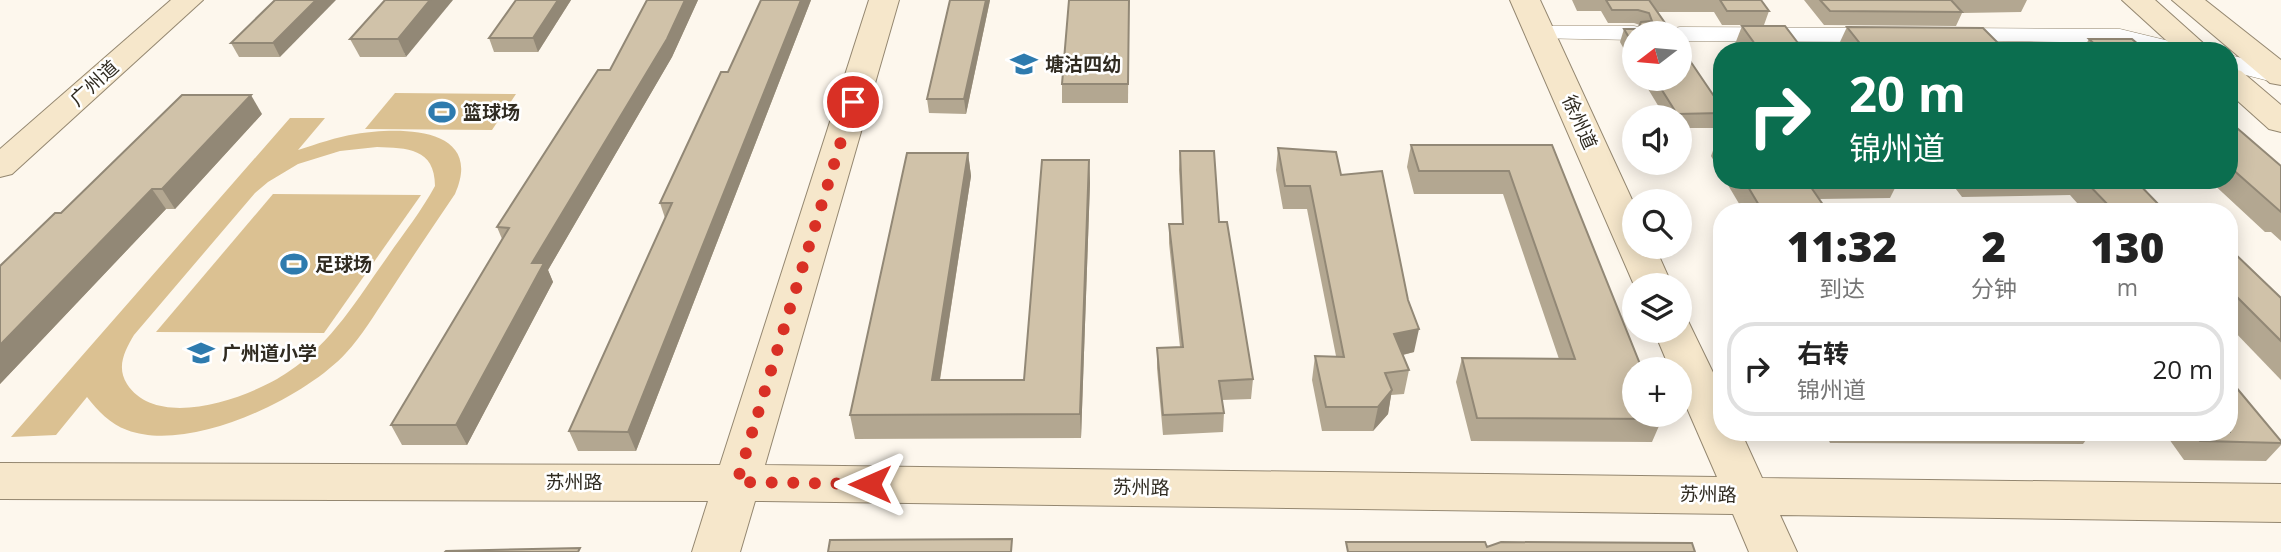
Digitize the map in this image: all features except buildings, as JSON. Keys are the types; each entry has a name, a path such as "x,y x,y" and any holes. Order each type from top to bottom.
{"street":[{"name":"广州道","path":"0,135 158,0"},
{"name":"广州道","path":"0,167 188,0"},
{"path":"716,552 884,0"},
{"name":"徐州道","path":"1525,0 1622,216"},
{"path":"2137,0 2186,42"},
{"path":"2187,0 2281,76"},
{"path":"1540,33 1622,33"},
{"path":"1692,34 2120,36 2144,42"},
{"path":"2238,65 2281,76"},
{"path":"2238,85 2281,122"},
{"path":"1679,343 1713,419"},
{"path":"1723,441 1773,552"},
{"name":"苏州路","path":"0,481 737,482 2281,503"}],"shaded area":[{"name":"篮球场","path":"395,93 516,94 492,130 365,129"},
{"path":"290,118 325,118 298,150 349,135 394,131 433,136 448,143 458,155 461,172 455,194 373,318 346,353 303,387 244,417 213,428 182,434 153,435 127,430 105,417 87,397 56,435 11,437","holes":["388,147 409,150 425,157 434,173 435,186 355,304 318,348 272,382 206,405 182,408 160,406 141,398 127,384 122,365 134,335 255,193 298,164 340,151"]},
{"name":"足球场","path":"273,194 421,195 324,333 156,332"}],"place":[{"name":"塘沽四幼","path":"1024,64"},
{"name":"篮球场","path":"442,112"},
{"name":"足球场","path":"294,264"},
{"name":"广州道小学","path":"201,353"}],"route":[{"path":"853,102 737,482 870,484"}]}
